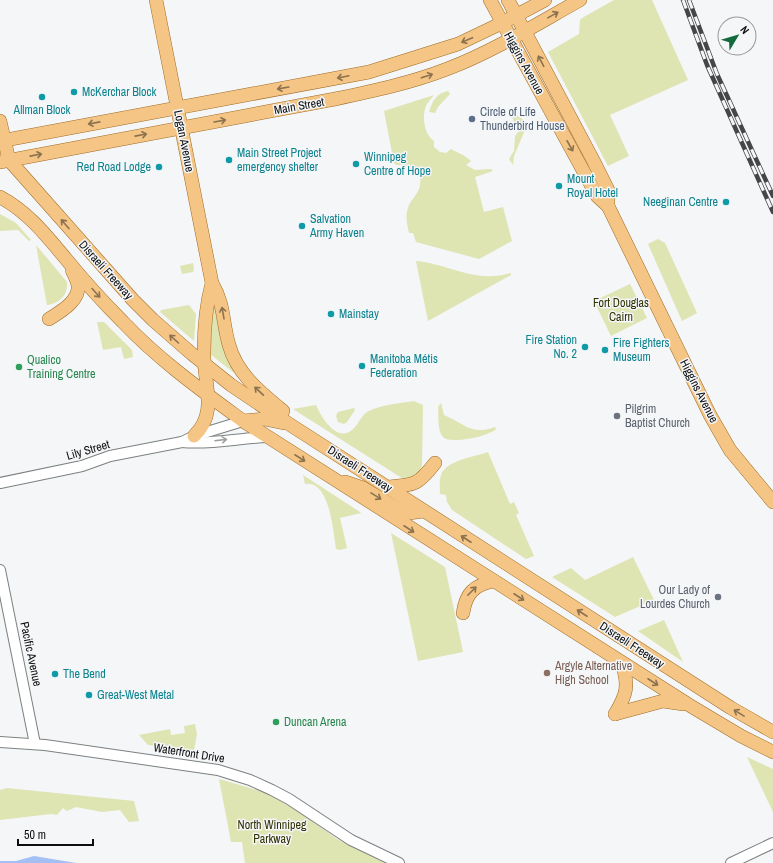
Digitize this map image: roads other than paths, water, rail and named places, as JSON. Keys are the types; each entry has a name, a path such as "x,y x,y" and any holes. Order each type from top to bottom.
{"main road":[{"name":"Higgins Avenue","path":"490,0 597,196 608,206 710,415 730,450 773,502"},
{"name":"Higgins Avenue","path":"508,0 608,190 608,206"},
{"name":"Main Street","path":"2,141 369,72 446,48 502,24 545,0"},
{"name":"Main Street","path":"5,161 335,99 390,87 447,69 480,55 580,0"},
{"name":"Logan Avenue","path":"155,2 182,128 212,283 220,297 229,346 240,371 251,384 332,451"},
{"name":"Disraeli Freeway","path":"0,121 5,161 133,300 168,334 231,385 388,488 731,708 773,732"},
{"name":"Disraeli Freeway","path":"0,197 28,216 134,334 175,370 208,396 267,437 622,663 741,736 773,752"},
{"path":"49,320 66,308 77,292 78,285 68,261"},
{"name":"Logan Avenue","path":"188,439 205,423 209,408 204,363 208,296 212,283"},
{"path":"243,421 264,419 289,424"},
{"path":"388,488 411,486 425,475 435,463"},
{"path":"328,476 363,488 400,510 410,513 424,511"},
{"path":"463,613 464,603 471,591 478,585 494,581"},
{"path":"622,663 626,676 626,693 615,714 663,701 689,705"}],"street":[{"name":"Lily Street","path":"0,483 82,466 110,456 188,439 243,421"},
{"name":"Lily Street","path":"188,439 195,443 236,438 267,437"},
{"name":"Pacific Avenue","path":"0,570 35,744"},
{"name":"Waterfront Drive","path":"0,742 35,744 218,770 250,780 289,799 351,840 399,863"},
{"path":"731,863 773,844"}],"water":[{"path":"34,856 76,863 0,863 0,861 16,861"}],"railway":[{"path":"683,0 707,65 773,212"},
{"path":"689,0 717,74 773,196"}],"place":[{"name":"McKerchar Block","path":"74,92"},
{"name":"Allman Block","path":"42,97"},
{"name":"Circle of Life Thunderbird House","path":"472,119"},
{"name":"Main Street Project emergency shelter","path":"229,160"},
{"name":"Winnipeg Centre of Hope","path":"356,164"},
{"name":"Red Road Lodge","path":"159,167"},
{"name":"Mount Royal Hotel","path":"559,186"},
{"name":"Neeginan Centre","path":"726,202"},
{"name":"Salvation Army Haven","path":"302,226"},
{"name":"Mainstay","path":"331,314"},
{"name":"Fire Station No. 2","path":"585,347"},
{"name":"Fire Fighters Museum","path":"605,350"},
{"name":"Manitoba Métis Federation","path":"362,366"},
{"name":"Qualico Training Centre","path":"19,367"},
{"name":"Pilgrim Baptist Church","path":"617,416"},
{"name":"Our Lady of Lourdes Church","path":"718,597"},
{"name":"Argyle Alternative High School","path":"547,673"},
{"name":"The Bend","path":"55,674"},
{"name":"Great-West Metal","path":"89,695"},
{"name":"Duncan Arena","path":"276,722"}],"park label":[{"name":"Fort Douglas Cairn","path":"621,310"},
{"name":"North Winnipeg Parkway","path":"272,832"}]}
